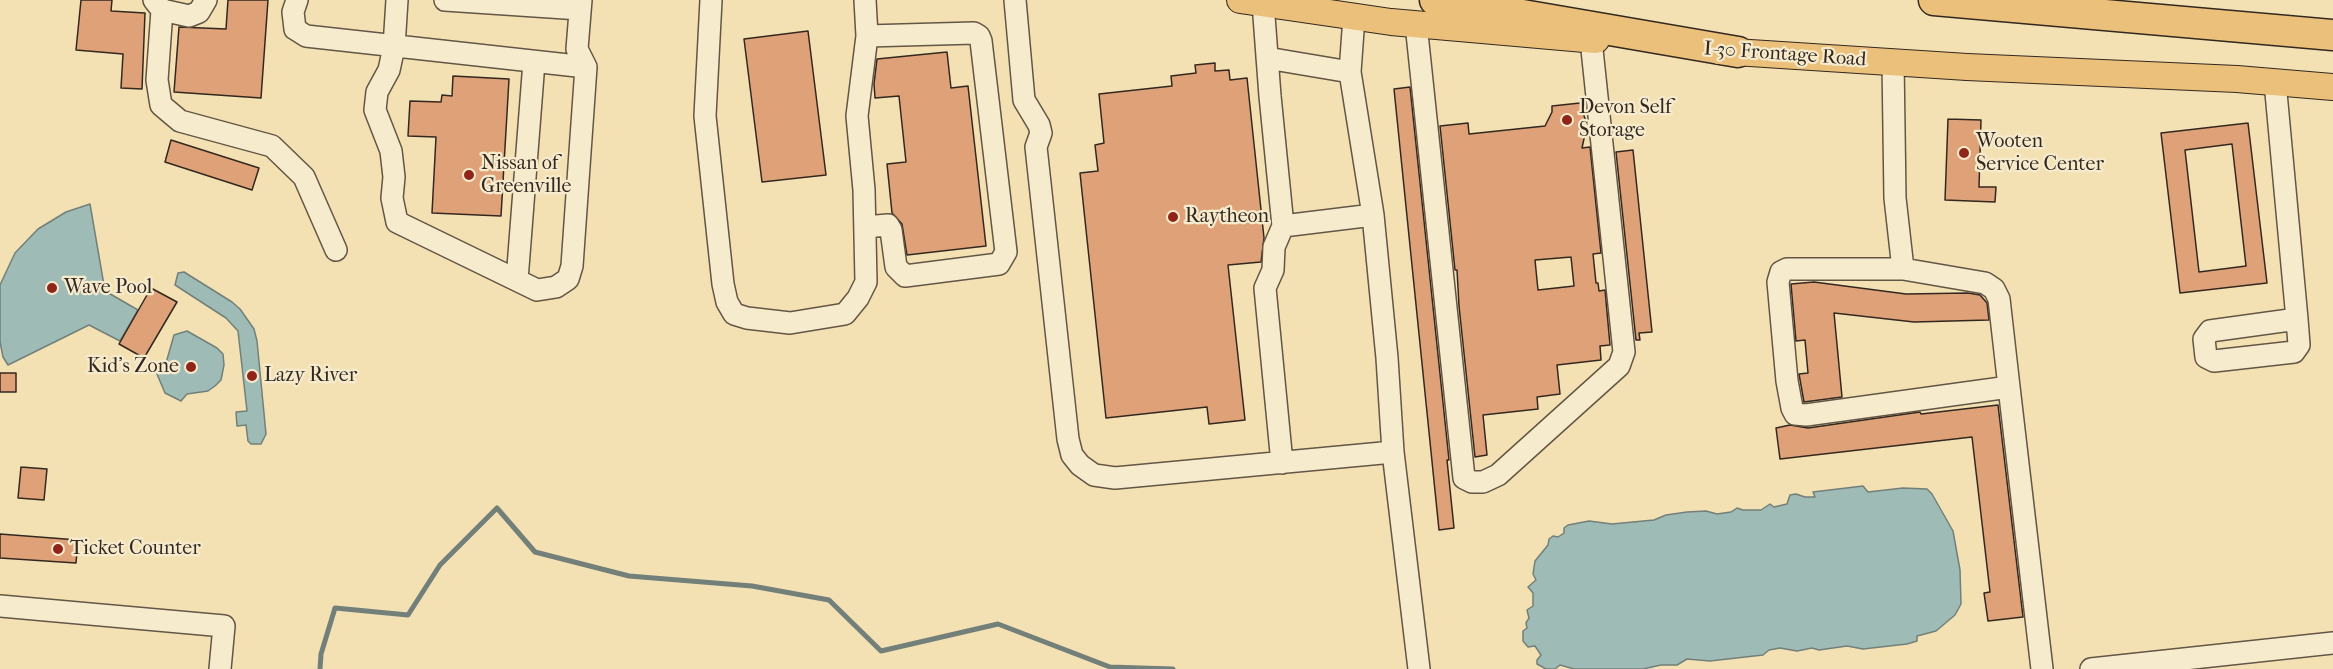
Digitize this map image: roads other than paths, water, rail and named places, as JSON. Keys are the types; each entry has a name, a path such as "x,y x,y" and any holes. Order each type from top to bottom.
{"highway":[{"path":"1435,0 1738,52"},
{"path":"1934,0 2333,35"}],"main road":[{"name":"I-30 Frontage Road","path":"1251,2 1416,24 1738,52 2333,87"}],"street":[{"path":"206,0 199,12 189,16 158,5 157,80 161,105 180,121 272,146 304,177 336,250"},
{"path":"297,0 293,12 295,29 306,36 586,67"},
{"path":"397,0 394,47 389,70 377,92 375,110 391,152 394,177 392,198 397,222 537,290 556,287 568,279 572,266 586,67 577,49 580,5 445,0"},
{"path":"711,0 705,116 723,284 727,302 734,314 747,318 790,323 845,314 858,298 866,282 864,190 857,116 867,36 865,0"},
{"path":"1015,0 1024,99 1041,133 1036,147 1068,439 1072,455 1080,465 1094,475 1115,478 1393,452"},
{"path":"1251,2 1267,58 1283,226 1274,247 1273,270 1265,288 1282,463"},
{"path":"1354,17 1350,72 1373,215 1387,358 1393,452 1419,669"},
{"path":"1416,24 1464,478 1472,482 1483,482 1498,475 1619,366 1624,352 1591,40"},
{"path":"865,227 888,225 891,230 896,267 905,276 999,264 1006,252 979,36 974,33 867,36"},
{"path":"1267,58 1350,72"},
{"path":"517,280 534,62"},
{"path":"1893,62 1892,122 1895,198 1903,269"},
{"path":"2275,82 2297,319"},
{"path":"1283,226 1373,215"},
{"path":"2009,387 1806,415 1795,414 1787,381 1779,282 1781,272 1787,269 1903,269 1985,282 2000,299 2042,669"},
{"path":"0,606 224,626 220,669"},
{"path":"2091,669 2333,643"}],"water":[{"name":"Wave Pool","path":"90,204 105,291 138,310 120,341 89,325 8,365 3,357 0,342 0,285 15,253 38,229 66,212"},
{"name":"Lazy River","path":"184,272 232,302 254,329 266,434 261,444 251,444 248,441 246,425 237,426 236,412 247,411 238,331 226,318 175,285 178,273"},
{"name":"Kid's Zone","path":"187,331 217,348 223,354 224,365 221,380 215,386 208,391 187,394 181,401 165,393 154,367 166,363 174,335"},
{"path":"1863,486 1868,492 1903,488 1927,489 1953,531 1960,570 1961,604 1955,615 1936,631 1917,636 1917,641 1863,649 1847,646 1797,651 1780,648 1769,650 1763,655 1710,661 1687,659 1677,665 1661,665 1643,669 1574,669 1560,665 1555,669 1546,669 1537,664 1541,655 1535,646 1528,647 1523,641 1523,631 1527,628 1526,623 1529,618 1527,610 1533,606 1533,593 1528,587 1536,580 1533,574 1535,561 1548,545 1549,539 1564,533 1564,528 1568,525 1589,521 1612,524 1654,520 1666,515 1687,512 1706,511 1717,514 1731,512 1737,508 1761,510 1770,504 1774,507 1787,504 1790,495 1815,497 1813,492"}],"waterway":[{"path":"320,669 321,654 335,608 408,615 440,565 497,508 535,552 629,576 752,586 829,600 881,651 998,624 1110,667 1173,669"}],"place":[{"name":"Devon Self Storage","path":"1567,120"},
{"name":"Wooten Service Center","path":"1964,153"},
{"name":"Nissan of Greenville","path":"469,175"},
{"name":"Raytheon","path":"1173,217"},
{"name":"Wave Pool","path":"52,288"},
{"name":"Kid's Zone","path":"191,367"},
{"name":"Lazy River","path":"252,376"},
{"name":"Ticket Counter","path":"58,549"}]}
